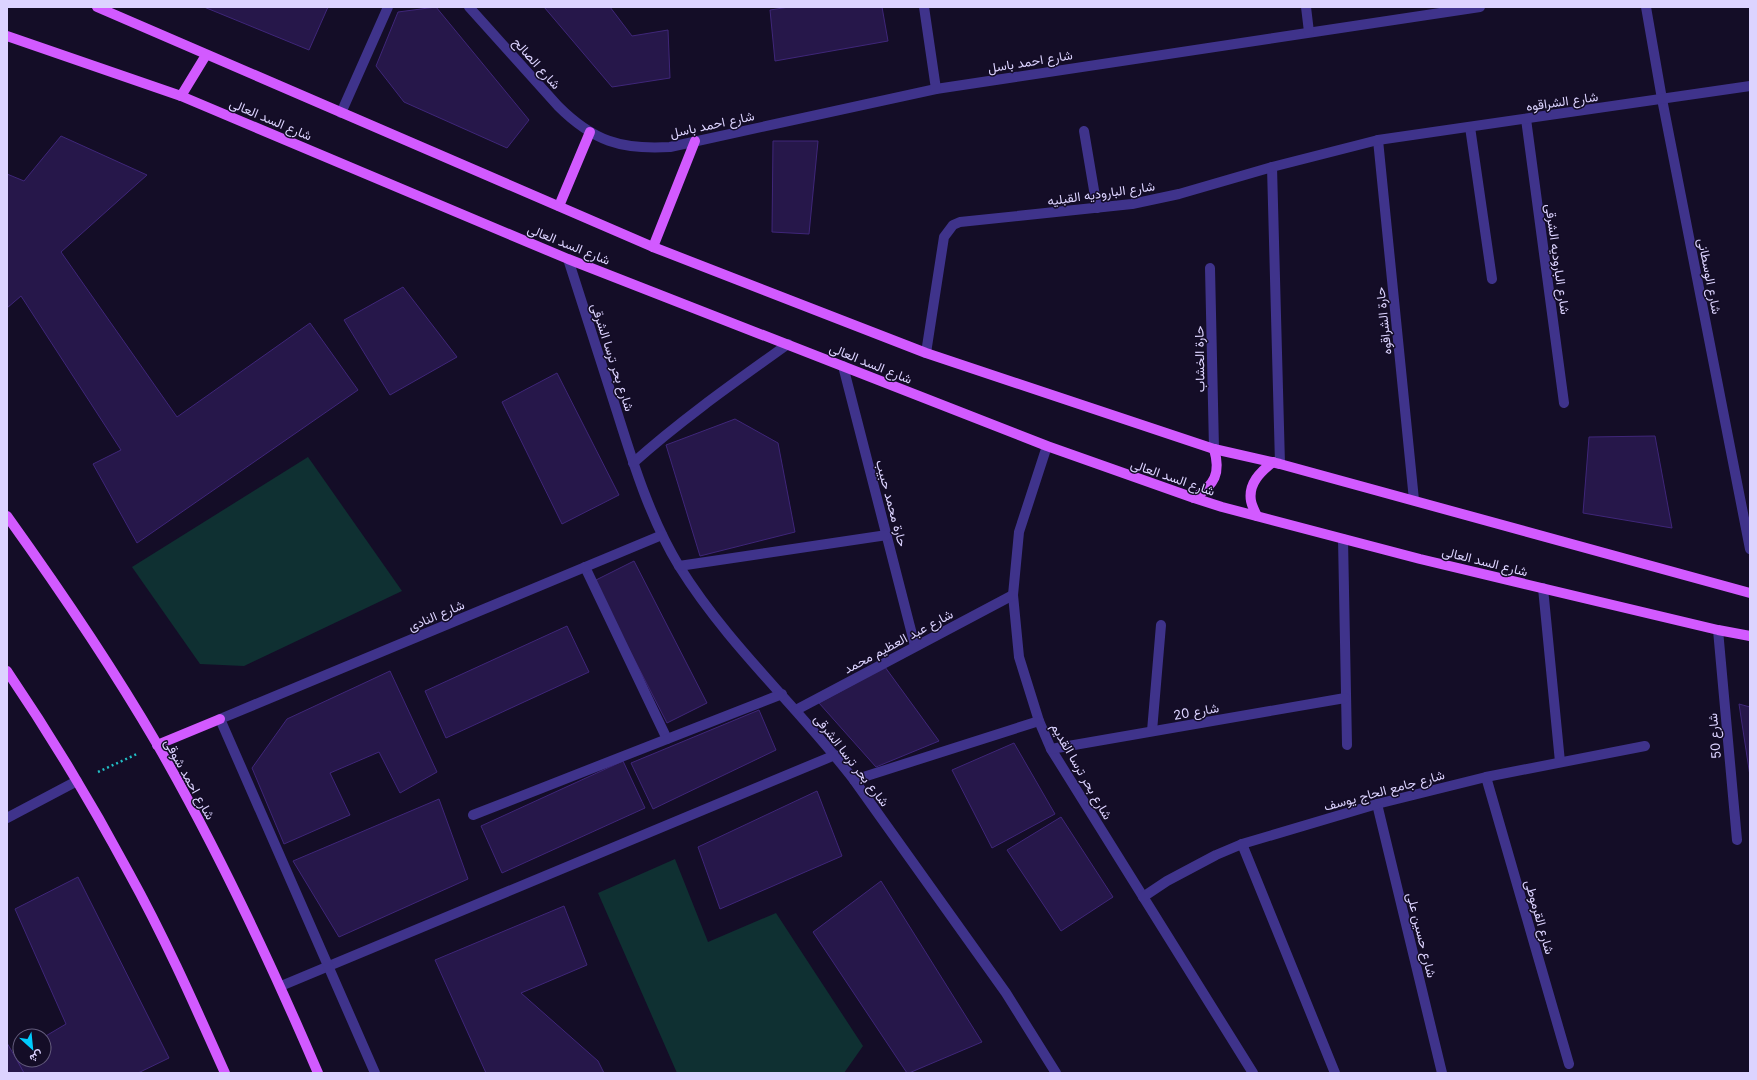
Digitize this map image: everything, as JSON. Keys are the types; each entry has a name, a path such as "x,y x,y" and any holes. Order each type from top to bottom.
{"main road":[{"path":"97,7 116,11 206,55 653,247 926,353 1214,449 1276,463 1414,500 1750,593"},
{"name":"شارع السد العالى","path":"7,36 181,96 568,259 1047,446 1194,498 1222,507 1543,588 1718,630 1750,636"},
{"path":"181,96 206,55"},
{"path":"559,206 590,132"},
{"path":"653,247 695,141"},
{"path":"1194,498 1207,490 1215,478 1218,464 1214,449"},
{"path":"1257,516 1251,502 1252,486 1260,472 1276,463"},
{"name":"شارع احمد شوقى","path":"7,516 59,589 104,657 157,745 220,860 280,986 318,1073"},
{"path":"7,671 77,781 130,874 179,972 225,1073"},
{"path":"157,745 220,719"}],"street":[{"path":"341,113 388,7"},
{"name":"شارع الصالح","path":"469,7 572,121 590,132"},
{"path":"924,7 936,89"},
{"path":"1306,7 1309,32"},
{"name":"شارع احمد باسل","path":"590,132 608,141 628,147 663,147 936,89 1480,7"},
{"name":"شارع الوسطانى","path":"1646,7 1662,99 1750,549"},
{"name":"شارع الشراقوه","path":"1378,140 1750,86"},
{"name":"شارع الباروديه الشرقى","path":"1526,119 1564,403"},
{"path":"1470,127 1492,279"},
{"path":"1084,131 1097,208"},
{"name":"شارع الباروديه القبليه","path":"926,353 944,237 953,225 960,222 1132,204 1179,194 1272,167 1378,140"},
{"name":"حارة الشراقوه","path":"1378,140 1414,500"},
{"path":"1272,167 1276,463"},
{"name":"شارع بحر ترسا الشرقى","path":"568,259 633,463 662,535 679,566 704,603 732,639 835,755 854,780 1006,993 1056,1073"},
{"name":"حارة الخشاب","path":"1210,268 1214,449"},
{"path":"633,463 667,433 704,404 788,344"},
{"name":"حارة محمد حبيب","path":"843,366 915,646"},
{"name":"شارع بحر ترسا القديم","path":"1047,446 1019,532 1013,595 1019,657 1039,721 1051,749 1253,1073"},
{"name":"شارع النادى","path":"220,719 662,535"},
{"path":"679,566 886,535"},
{"path":"1343,538 1347,745"},
{"path":"585,567 668,739"},
{"path":"1543,588 1560,762"},
{"name":"شارع عبد العظيم محمد","path":"796,710 1013,595"},
{"path":"1152,731 1161,625"},
{"name":"شارع 50","path":"1718,630 1736,840"},
{"path":"473,815 782,694"},
{"name":"شارع 20","path":"1051,749 1345,698"},
{"path":"220,719 375,1073"},
{"path":"854,780 1039,721"},
{"name":"شارع جامع الحاج يوسف","path":"1143,897 1166,881 1191,867 1242,844 1377,804 1486,777 1645,746"},
{"path":"280,986 835,755"},
{"name":"شارع القرموطى","path":"1486,777 1569,1064"},
{"path":"7,818 77,781"},
{"name":"شارع حسين على","path":"1377,804 1442,1073"},
{"path":"1242,844 1335,1073"}],"path":[{"path":"77,781 157,745"}],"green space":[{"path":"308,457 402,591 244,666 200,664 132,567"},
{"path":"675,859 708,942 776,913 863,1046 844,1073 677,1073 598,893"}],"building":[{"path":"204,7 328,7 309,50"},
{"path":"436,7 529,120 507,148 404,102 376,66 398,12"},
{"path":"544,7 610,7 632,36 668,30 670,78 612,87"},
{"path":"789,7 882,7 888,41 775,61 770,10"},
{"path":"61,136 147,175 61,252 177,417 310,323 358,390 137,543 93,464 121,450 21,296 7,308 7,174 24,181"},
{"path":"773,141 818,141 809,234 772,232"},
{"path":"403,287 457,357 390,395 344,320"},
{"path":"557,373 619,495 562,524 502,402"},
{"path":"735,419 778,443 795,532 700,556 666,445"},
{"path":"1655,436 1672,528 1583,513 1589,437"},
{"path":"634,561 707,703 667,723 594,581"},
{"path":"567,626 589,672 446,738 425,691"},
{"path":"885,667 939,741 876,767 819,703"},
{"path":"390,671 437,772 400,793 379,752 330,773 350,815 284,844 252,768 287,719"},
{"path":"1739,704 1750,707 1750,776"},
{"path":"759,710 776,750 653,809 631,763"},
{"path":"1014,743 1055,814 992,848 952,770"},
{"path":"623,761 645,808 502,873 481,826"},
{"path":"817,791 842,856 720,909 698,847"},
{"path":"439,799 468,879 339,937 293,861"},
{"path":"1061,817 1113,897 1061,931 1007,850"},
{"path":"78,877 169,1058 138,1073 24,1073 21,1068 52,1068 52,1032 66,1024 15,909"},
{"path":"881,881 982,1042 909,1073 907,1073 813,932"},
{"path":"564,906 587,965 521,993 598,1061 604,1073 486,1073 435,960"},
{"path":"7,1043 12,1052 12,1068 21,1068 24,1073 7,1073"}]}
